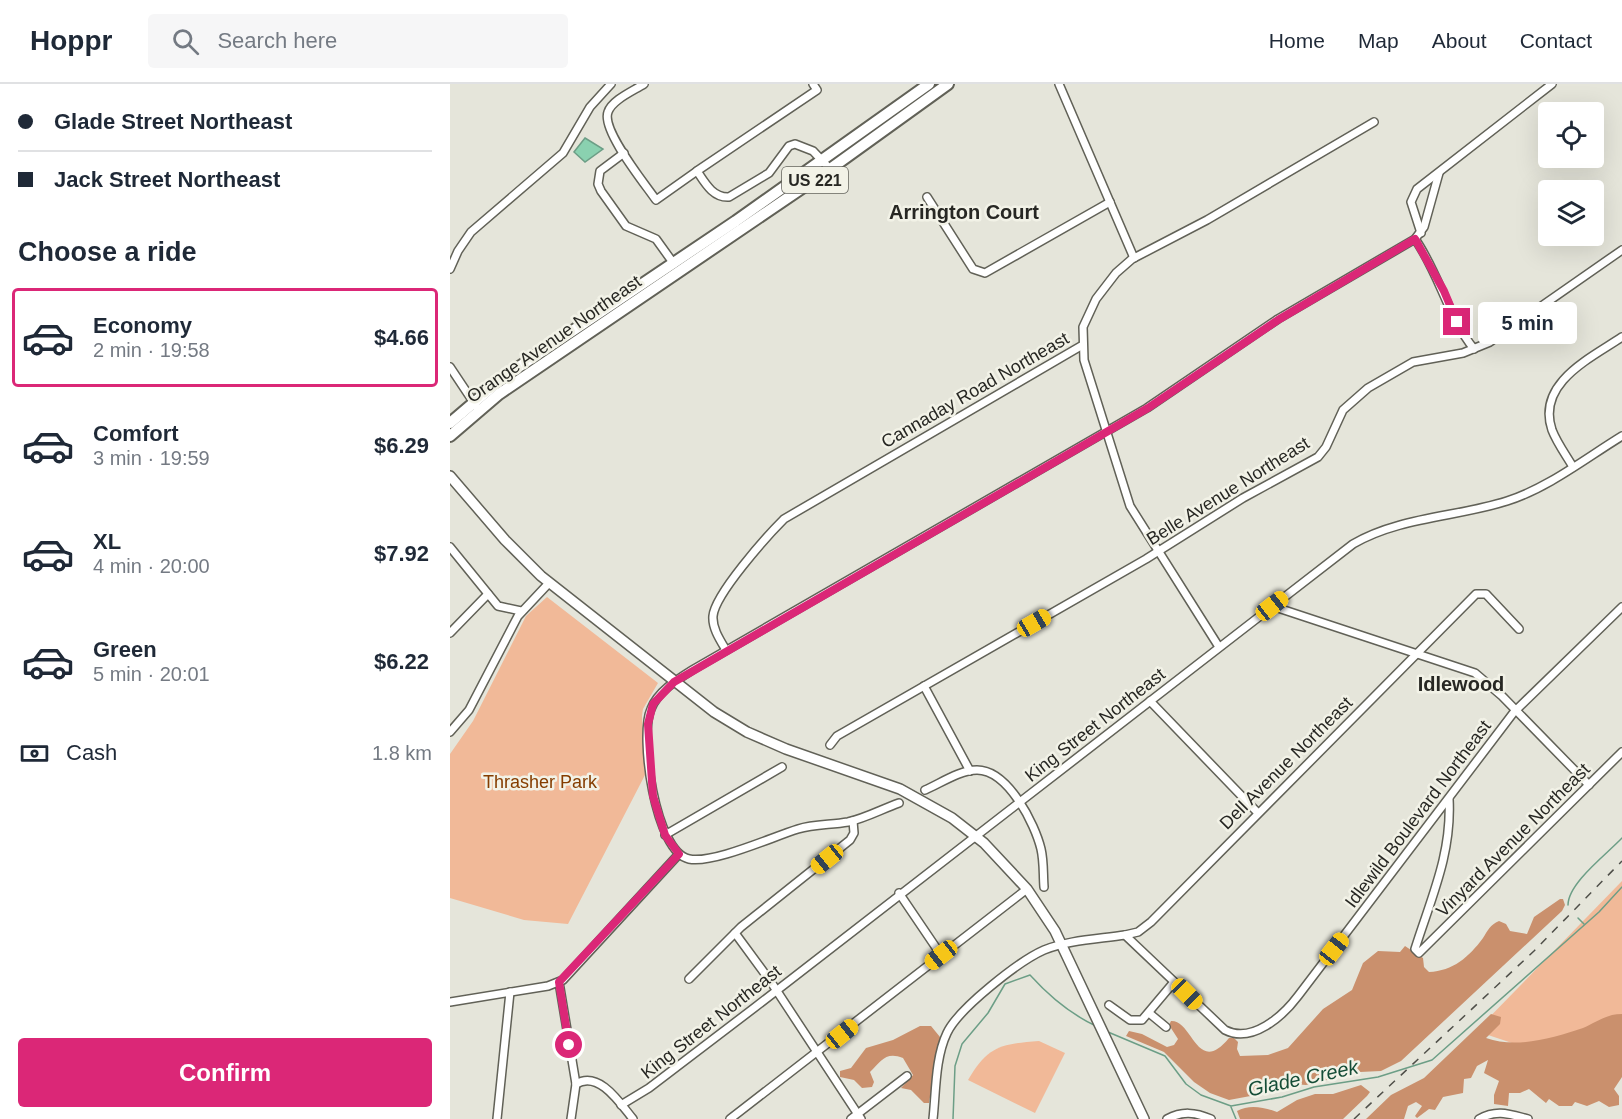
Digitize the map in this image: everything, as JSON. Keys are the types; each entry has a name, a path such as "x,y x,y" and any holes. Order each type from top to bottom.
{"highway":[{"name":"Orange Avenue Northeast","path":"826,165 929,84"},
{"name":"Orange Avenue Northeast","path":"450,423 948,84"},
{"name":"Orange Avenue Northeast","path":"450,436 476,406"}],"main road":[{"path":"450,476 505,540 549,583 714,712 747,732 786,749 900,789 935,807 975,835 1027,888 1063,946 1144,1119"}],"street":[{"path":"450,269 458,251 471,232 562,153 590,107 611,84"},
{"path":"644,84 612,106 607,113 609,130 656,200 817,90 813,84"},
{"path":"1059,84 1134,258"},
{"path":"1421,233 1411,204 1411,198 1417,189 1552,84"},
{"name":"Cannaday Road Northeast","path":"726,650 713,623 716,604 758,548 784,519 1082,346 1083,327 1092,306 1116,273 1134,258 1374,122"},
{"path":"697,171 711,191 718,196 729,197 769,173 789,146 795,144 806,146 826,165"},
{"path":"624,153 600,171 598,184 601,191 626,226 656,240 676,267"},
{"path":"899,803 853,821 800,828 706,859 690,859 679,854 665,835 653,796 648,718 653,704 674,682 726,650 1172,393 1292,310 1415,239 1421,233 1439,173"},
{"path":"927,197 977,272 989,272 1110,202"},
{"path":"1415,239 1444,291 1462,333 1474,349"},
{"name":"Belle Avenue Northeast","path":"830,745 837,736 1158,552 1234,503 1318,457 1326,447 1343,410 1368,388 1413,362 1474,349 1503,334 1586,273 1622,250"},
{"path":"1573,467 1551,427 1549,408 1552,398 1569,373 1622,337"},
{"path":"1082,346 1130,507 1219,647"},
{"path":"450,367 476,406"},
{"name":"King Street Northeast","path":"621,1105 649,1088 899,893 1363,538 1389,529 1512,500 1573,467 1622,436"},
{"path":"450,548 502,608 521,611"},
{"path":"450,732 469,710 521,611 549,583"},
{"path":"450,633 488,594"},
{"name":"Dell Avenue Northeast","path":"1125,935 1138,932 1151,922 1476,594 1486,594 1519,629"},
{"path":"1272,606 1475,673 1588,786"},
{"name":"Idlewild Boulevard Northeast","path":"1125,935 1229,1033 1251,1031 1277,1020 1293,1003 1515,711 1622,607"},
{"path":"924,686 969,771"},
{"path":"1150,701 1258,813"},
{"name":"Vinyard Avenue Northeast","path":"1449,799 1449,837 1446,855 1432,905 1415,949 1419,953 1622,752"},
{"path":"665,835 782,767"},
{"path":"925,790 969,771 984,770 994,774 1019,803 1039,841 1044,887"},
{"path":"689,978 735,933 853,835 853,821"},
{"path":"450,1002 559,982 679,854"},
{"path":"730,1119 1027,888"},
{"path":"899,893 941,955"},
{"path":"735,933 860,1116"},
{"path":"933,1119 942,1050 950,1027 977,998 1032,956 1063,946 1125,935"},
{"path":"559,982 576,1084 571,1119"},
{"path":"1108,1005 1134,1021 1142,1020 1174,982"},
{"path":"497,1119 510,992"},
{"path":"1149,1013 1166,1027"},
{"path":"851,1119 860,1116 907,1076"},
{"path":"576,1084 588,1080 599,1083 633,1119"},
{"path":"1479,1119 1500,1112 1528,1119"},
{"path":"1167,1119 1183,1113 1194,1113 1211,1119"}],"green space":[{"name":"Thrasher Park","path":"547,597 658,683 643,709 642,716 645,775 568,924 524,920 450,898 450,754 473,721 526,616"},
{"path":"1622,881 1622,1024 1524,1047 1476,1031"},
{"path":"1039,1041 1065,1053 1035,1113 968,1080 982,1060 997,1049"}],"shaded area":[{"path":"585,138 603,149 585,162 574,152"},
{"path":"1563,899 1565,905 1562,911 1401,1061 1381,1071 1360,1072 1306,1085 1292,1084 1277,1091 1229,1100 1210,1093 1194,1082 1164,1052 1126,1036 1129,1031 1142,1034 1167,1047 1174,1045 1178,1039 1169,1025 1171,1021 1178,1023 1196,1044 1210,1052 1229,1038 1234,1038 1238,1042 1237,1049 1240,1056 1268,1055 1288,1048 1323,1009 1352,990 1363,963 1378,951 1400,952 1405,946 1423,958 1424,967 1429,972 1446,969 1466,957 1478,945 1489,928 1499,921 1506,924 1510,931 1527,934 1534,917"},
{"path":"1491,1014 1501,1017 1500,1024 1486,1038 1522,1042 1559,1035 1583,1028 1606,1017 1622,1014 1622,1077 1614,1089 1619,1096 1619,1105 1609,1107 1599,1101 1587,1106 1575,1102 1572,1106 1559,1106 1549,1099 1546,1103 1529,1089 1520,1093 1509,1093 1508,1106 1494,1104 1494,1095 1499,1081 1484,1073 1488,1060 1477,1066 1471,1078 1464,1079 1463,1093 1443,1097 1435,1110 1429,1109 1417,1118 1415,1116 1422,1106 1416,1102 1408,1106 1404,1119 1366,1119 1391,1095 1424,1078"},
{"path":"920,1026 931,1026 940,1037 929,1103 924,1103 911,1090 901,1088 913,1075 903,1058 897,1056 884,1058 870,1072 874,1082 872,1087 862,1088 854,1080 840,1077 840,1071 851,1068 866,1048 893,1040"},
{"path":"1361,1085 1370,1092 1343,1119 1240,1119 1237,1111 1257,1107 1277,1112 1297,1100 1315,1094 1333,1094"}],"waterway":[{"path":"1568,905 1570,896 1581,878 1622,838"},
{"name":"Glade Creek","path":"1108,1032 1165,1056 1186,1084 1201,1095 1231,1106 1282,1097 1314,1087 1378,1077 1432,1060 1599,912 1622,887"},
{"path":"1578,918 1584,924"},
{"name":"Glade Creek","path":"953,1119 955,1066 962,1044 988,1013 1005,984 1030,975 1060,1004 1096,1026"},
{"path":"1231,1107 1236,1119"}],"railway":[{"path":"1354,1119 1534,951 1622,861"}],"district":[{"name":"Arrington Court","path":"964,212"},
{"name":"Idlewood","path":"1461,684"}],"route":[{"path":"569,1045 559,982 572,971 679,854 665,835 653,796 648,724 653,704 674,682 965,511 1148,408 1278,320 1415,239 1444,291 1457,322"}]}
